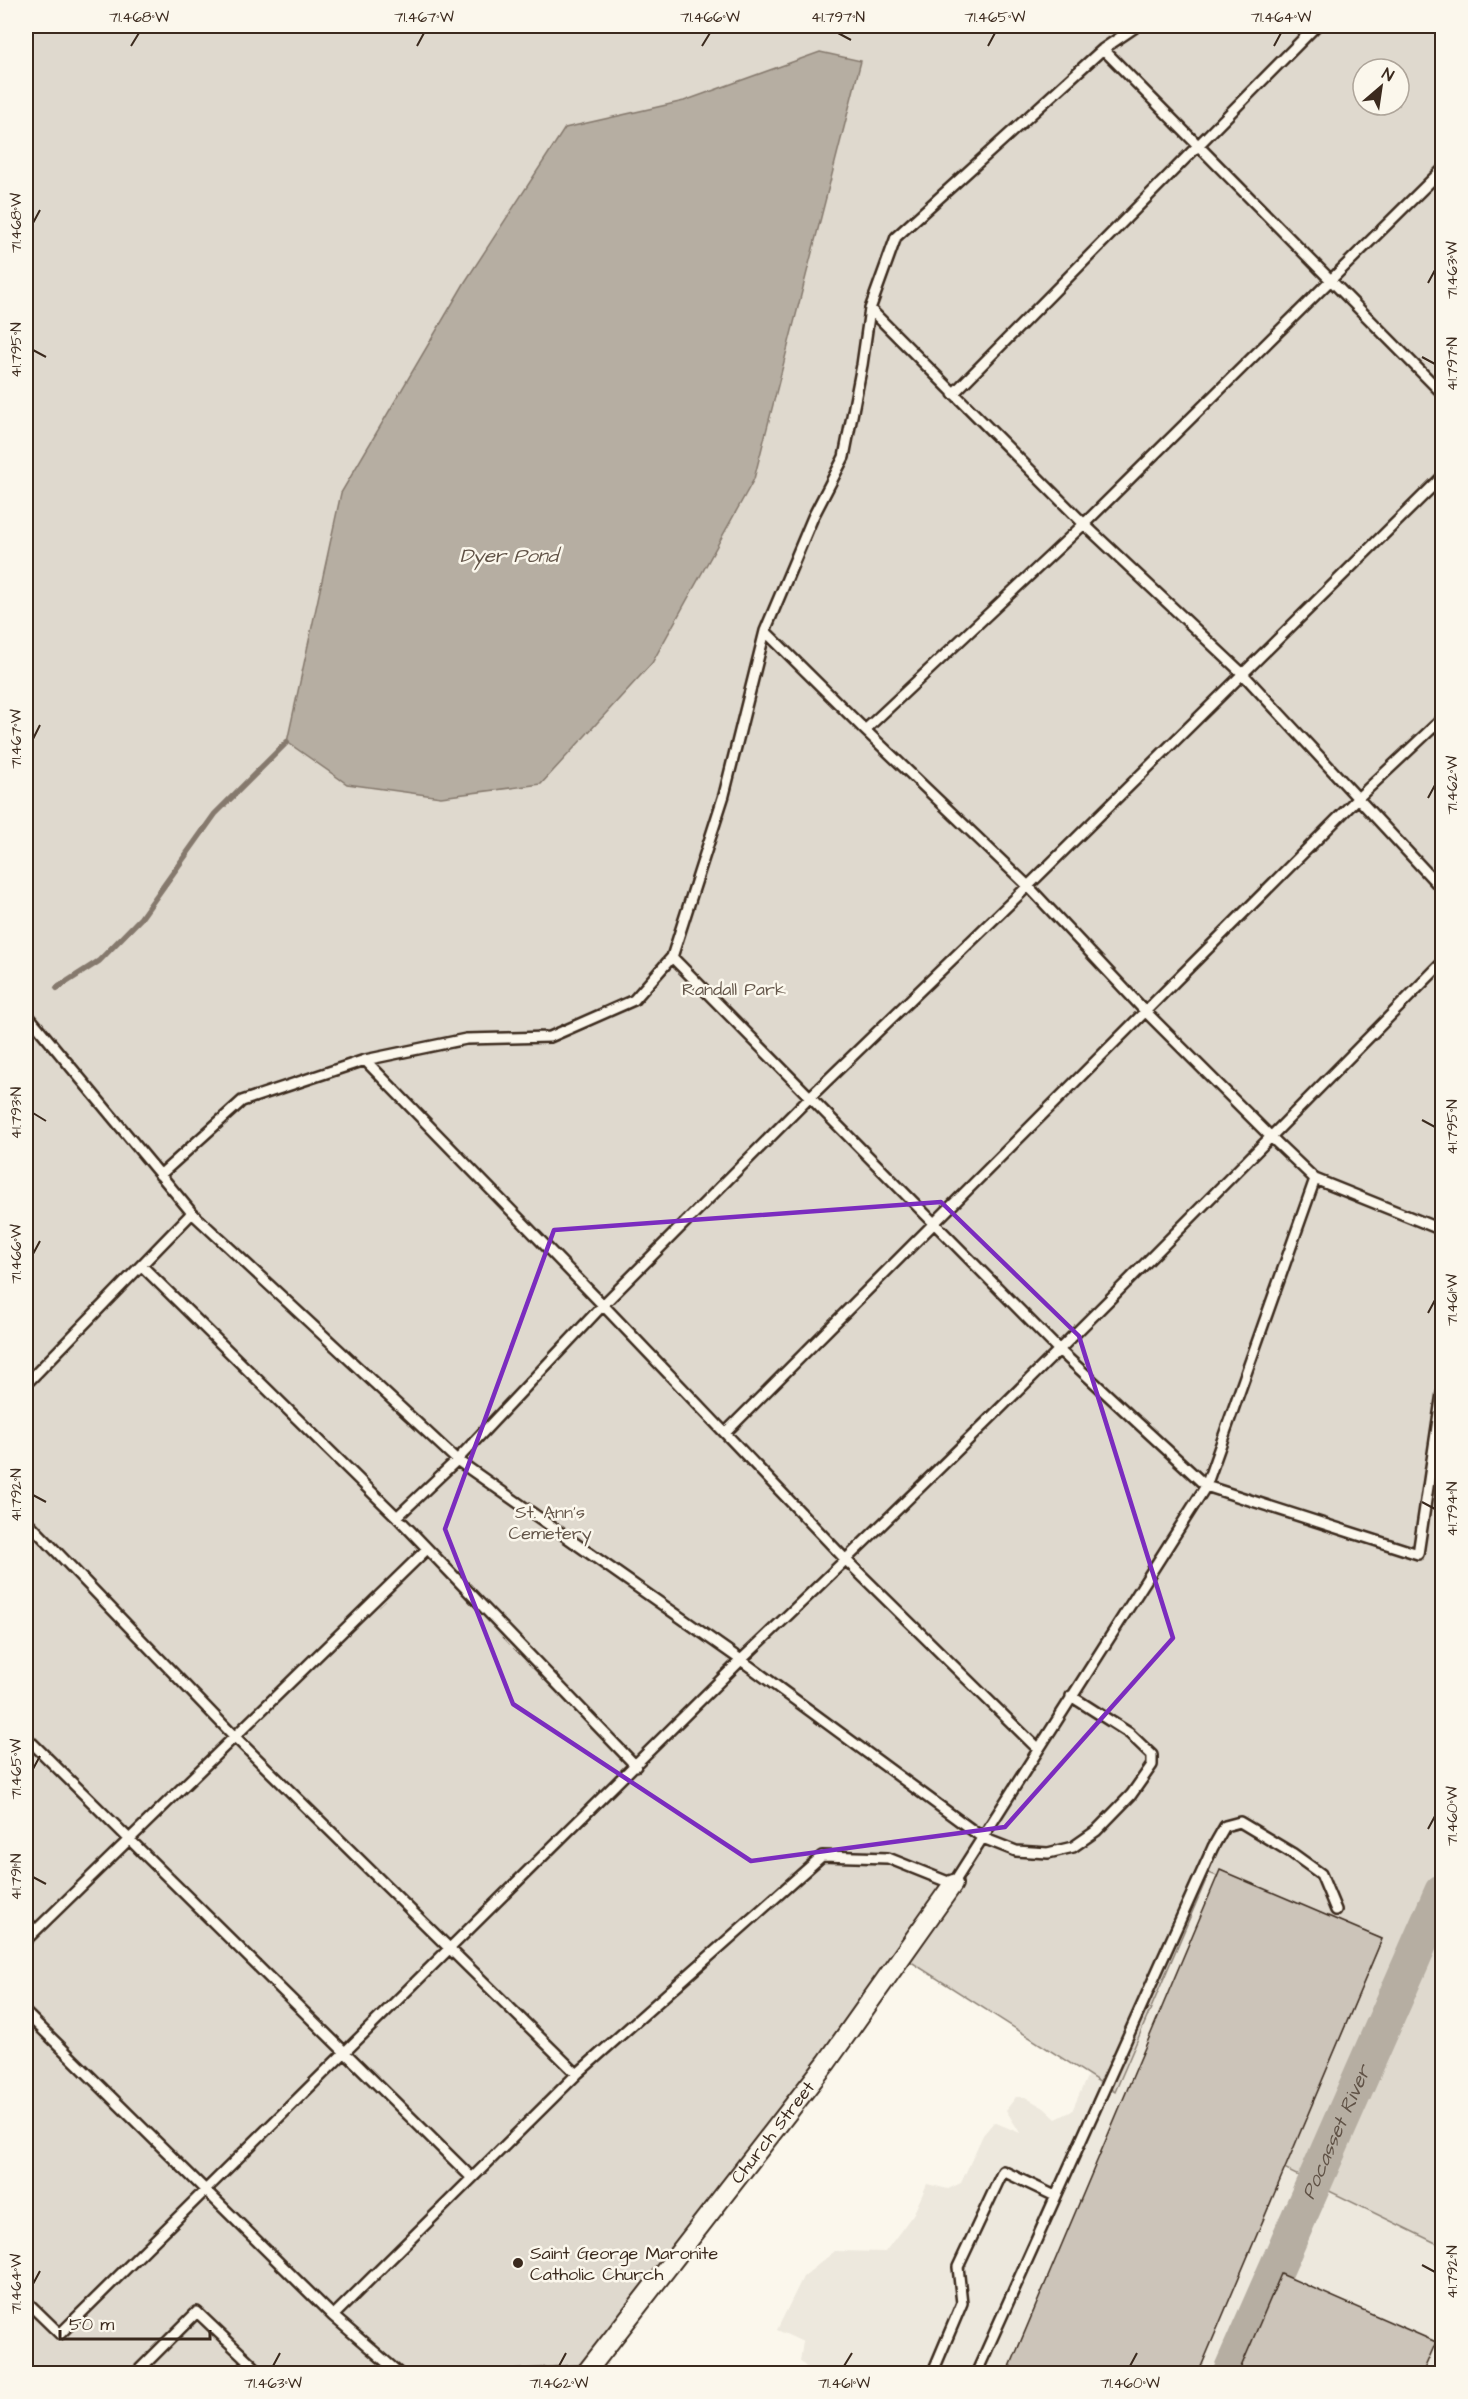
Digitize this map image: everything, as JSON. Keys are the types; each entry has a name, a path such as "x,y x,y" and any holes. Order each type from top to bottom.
{"street":[{"name":"Church Street","path":"585,2373 827,2062 953,1884"}],"lane":[{"path":"160,1175 242,1101 365,1060 465,1039 550,1037 634,1000 672,957 724,795 765,631 813,517 844,457 862,365 870,309 896,237 1103,49 1137,26"},
{"path":"954,394 1316,26"},
{"path":"1439,26 1443,29"},
{"path":"1103,49 1443,393"},
{"path":"865,730 1084,524 1443,170"},
{"path":"870,309 1084,524 1242,674 1443,889"},
{"path":"397,1517 457,1460 603,1305 811,1096 1028,886 1443,477"},
{"path":"765,631 1028,886 1145,1011 1315,1179 1443,1230"},
{"path":"725,1433 1358,798 1443,719"},
{"path":"672,957 1058,1349 1206,1486 1418,1554 1443,1393"},
{"path":"26,2301 60,2334 741,1660 846,1560 1443,963"},
{"path":"26,1013 192,1213 457,1460 741,1660 983,1838 1016,1851 1048,1853 1073,1847 1103,1824 1131,1795 1152,1765 1152,1755 1129,1732 1071,1696"},
{"path":"365,1060 846,1560 1038,1749"},
{"path":"333,2316 577,2074 822,1856 888,1858 953,1884 1206,1486 1315,1179"},
{"path":"26,1384 192,1213"},
{"path":"142,1266 397,1517 636,1766"},
{"path":"26,1520 234,1736 577,2074"},
{"path":"26,1940 427,1549"},
{"path":"26,1737 471,2177"},
{"path":"976,2373 1213,1847 1225,1826 1240,1822 1321,1874 1336,1910"},
{"path":"26,1920 36,1930"},
{"path":"26,2013 333,2316 400,2373"},
{"path":"932,2373 962,2303 958,2267 1003,2171 1055,2196"},
{"path":"135,2373 197,2312 262,2373"}],"highlighted area":[{"path":"941,1202 1079,1336 1173,1638 1005,1827 751,1861 513,1704 445,1529 554,1230"}],"shaded area":[{"path":"1190,1841 1442,1878 1442,2373 807,2373 807,2368 800,2361 803,2342 777,2330 803,2277 835,2251 885,2252 914,2213 927,2184 948,2189 961,2183 983,2135 994,2122 1020,2133 1006,2110 1016,2097 1025,2097 1044,2108 1056,2119 1072,2111"}],"green space":[{"name":"St. Ann's Cemetery","path":"26,26 1442,26 1442,2246 1284,2169 1382,1939 1209,1873 1115,2092 902,1956 587,2364 460,2374 26,2374"}],"water":[{"name":"Dyer Pond","path":"820,52 861,61 754,479 652,663 541,784 441,797 347,784 287,742 341,493 465,282 565,128 684,101"}],"building":[{"path":"1220,1870 1382,1939 1198,2374 1007,2374"},
{"path":"1281,2274 1436,2342 1422,2374 1238,2374"}],"waterway":[{"path":"57,988 99,961 141,918 215,814 287,742"},
{"name":"Pocasset River","path":"1230,2374 1442,1892"}],"place":[{"name":"Saint George Maronite Catholic Church","path":"518,2263"}],"park label":[{"name":"Randall Park","path":"734,989"}]}
